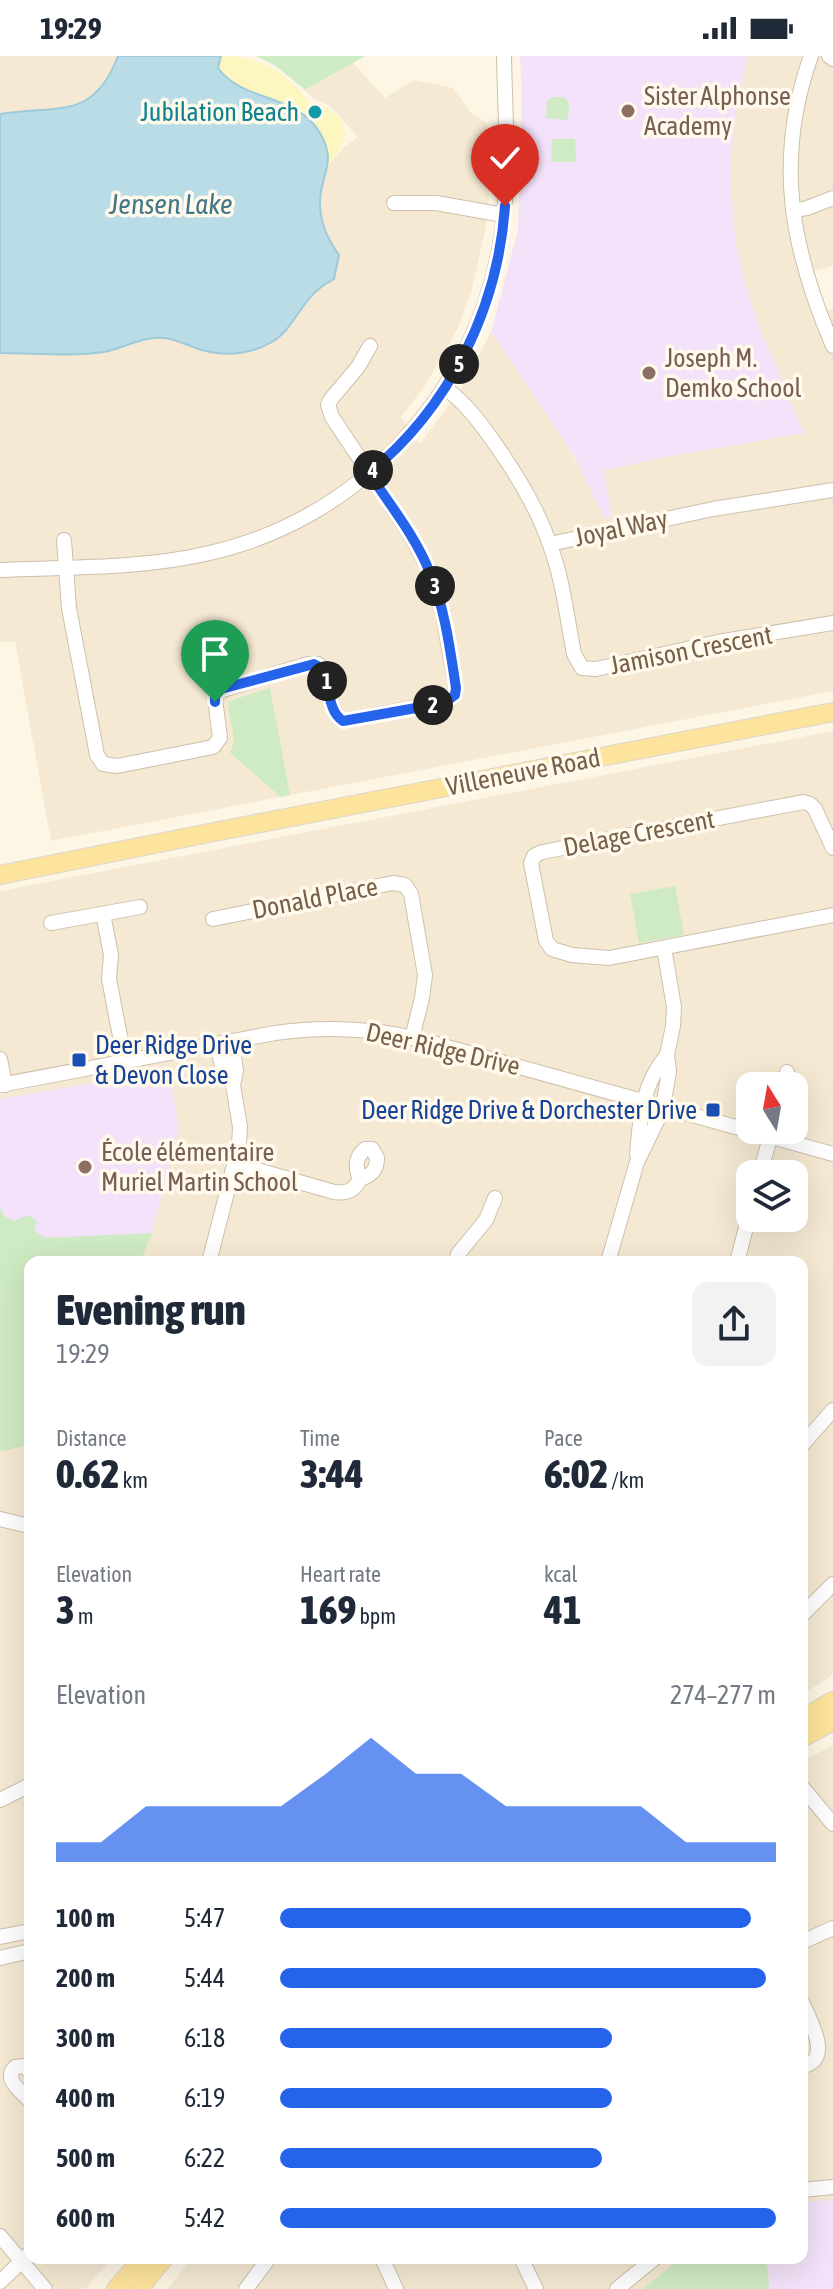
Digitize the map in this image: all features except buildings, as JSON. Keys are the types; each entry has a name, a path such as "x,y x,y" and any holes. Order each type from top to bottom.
{"main road":[{"name":"Villeneuve Road","path":"0,875 833,712"},
{"name":"Villeneuve Road","path":"0,865 214,832"},
{"path":"808,1716 833,1701"},
{"path":"808,1735 833,1721"},
{"path":"116,2289 138,2264"},
{"path":"139,2289 159,2264"}],"street":[{"path":"0,570 174,560 236,546 285,527 339,495 369,473 409,436 445,388 471,339 496,269 504,215 504,56"},
{"path":"811,56 797,108 792,146 793,211 804,270 833,346"},
{"path":"793,211 833,198"},
{"path":"394,203 436,203 504,215"},
{"path":"64,540 69,608 97,755 108,766 213,747 221,734 215,699 219,691 308,664 318,664 323,669 333,711 343,721 444,703 455,695 456,688 430,571 413,538 332,417 328,405 358,367 370,346"},
{"name":"Joyal Way","path":"445,388 471,411 509,463 550,544 713,509 833,490"},
{"name":"Jamison Crescent","path":"550,544 575,658 586,669 833,623"},
{"name":"Delage Crescent","path":"833,848 815,809 803,802 542,852 533,857 532,867 544,936 552,949 572,955 598,958 664,948 833,915"},
{"name":"Donald Place","path":"213,919 393,883 405,885 411,894 425,975 412,1038"},
{"path":"51,923 140,907"},
{"path":"103,914 111,955 109,975 113,1003 125,1062"},
{"path":"610,1256 637,1162 659,1117 669,1071 667,1055 674,1007 664,948"},
{"name":"Deer Ridge Drive","path":"2,1085 296,1030 373,1030 736,1124"},
{"path":"211,1256 236,1164 240,1127 233,1085 236,1071 232,1041"},
{"path":"216,1044 224,1072 233,1085"},
{"path":"637,1162 646,1090 657,1066 667,1055"},
{"path":"0,1059 2,1085"},
{"name":"Deer Ridge Drive","path":"804,1144 833,1154"},
{"path":"236,1164 340,1193 354,1188 360,1179"},
{"path":"458,1256 486,1220 495,1198"},
{"path":"739,1256 745,1232"},
{"path":"808,1438 833,1410"},
{"path":"0,1519 24,1525"},
{"path":"808,1609 833,1584"},
{"path":"0,1800 24,1788"},
{"path":"808,1794 833,1824"},
{"path":"808,1939 833,1928"},
{"path":"0,1937 24,1932"},
{"path":"0,1958 24,1952"},
{"path":"808,2016 822,2048 819,2058 808,2064"},
{"path":"24,2066 11,2070 10,2077 24,2095"},
{"path":"808,2189 833,2187"},
{"path":"0,2236 24,2255"},
{"path":"0,2282 24,2259"},
{"path":"30,2264 45,2289"},
{"path":"246,2289 265,2264"},
{"path":"385,2264 396,2289"},
{"path":"524,2264 536,2289"},
{"path":"617,2289 648,2264"}],"shaded area":[{"path":"0,56 118,56 112,72 98,91 69,108 0,114"},
{"name":"Joseph M. Demko School","path":"520,56 748,56 738,98 732,147 735,238 755,316 804,433 604,470 612,517 604,518 575,457 491,332 518,230 522,97"},
{"path":"748,56 833,56 833,266 799,275 814,315 833,308 833,691 51,841 15,642 0,642 0,353 88,354 145,338 186,343 209,352 307,301 318,289 335,279 339,255 323,229 320,195 324,177 342,149 358,137 329,105 315,100 305,90 353,63 385,98 414,80 453,88 470,112 487,123 489,199 486,226 472,289 457,330 424,387 401,417 420,444 460,390 491,332 563,437 611,517 603,470 803,433 755,316 735,238 732,147 738,98"},
{"path":"833,731 833,1674 819,1684 808,1690 808,1256 24,1256 24,2264 108,2264 85,2289 0,2289 0,891"},
{"name":"École élémentaire Muriel Martin School","path":"168,1070 179,1128 152,1233 46,1238 4,1216 0,1206 0,1099"},
{"path":"833,1745 833,2289 167,2289 187,2264 808,2264 808,1759"},
{"path":"833,2199 833,2289 769,2289 766,2264 808,2264 808,2202"}],"green space":[{"path":"256,56 365,56 305,90 276,66"},
{"path":"553,97 564,97 569,103 568,120 546,118 547,101"},
{"path":"552,139 575,139 576,162 551,162"},
{"path":"270,688 290,795 281,797 230,753 234,740 229,701"},
{"path":"675,886 684,935 639,943 630,894"},
{"path":"0,1206 4,1216 14,1221 28,1215 37,1221 34,1231 46,1238 152,1233 142,1256 24,1256 24,1446 0,1450"},
{"path":"674,2264 766,2264 768,2269 769,2289 643,2289"}],"sand":[{"name":"Jubilation Beach","path":"221,56 262,63 293,84 312,106 317,103 337,116 342,123 344,138 329,165 322,139 311,122 298,111 233,82 218,68"}],"water":[{"name":"Jensen Lake","path":"118,56 221,56 218,68 229,79 298,111 310,120 325,142 328,157 321,192 321,217 339,255 334,279 312,295 285,332 270,343 241,353 225,354 156,338 91,353 0,353 0,114 54,109 84,101 97,92"}],"place":[{"name":"Sister Alphonse Academy","path":"628,111"},
{"name":"Jubilation Beach","path":"315,112"},
{"name":"Joseph M. Demko School","path":"649,373"},
{"name":"Deer Ridge Drive & Devon Close","path":"79,1060"},
{"name":"Deer Ridge Drive & Dorchester Drive","path":"713,1110"},
{"name":"École élémentaire Muriel Martin School","path":"85,1167"}],"route":[{"path":"215,702 215,696 221,689 314,664 323,669 333,711 343,721 444,703 455,695 443,614 430,571 408,531 369,473 401,445 427,415 463,357 491,288 505,206"}]}
